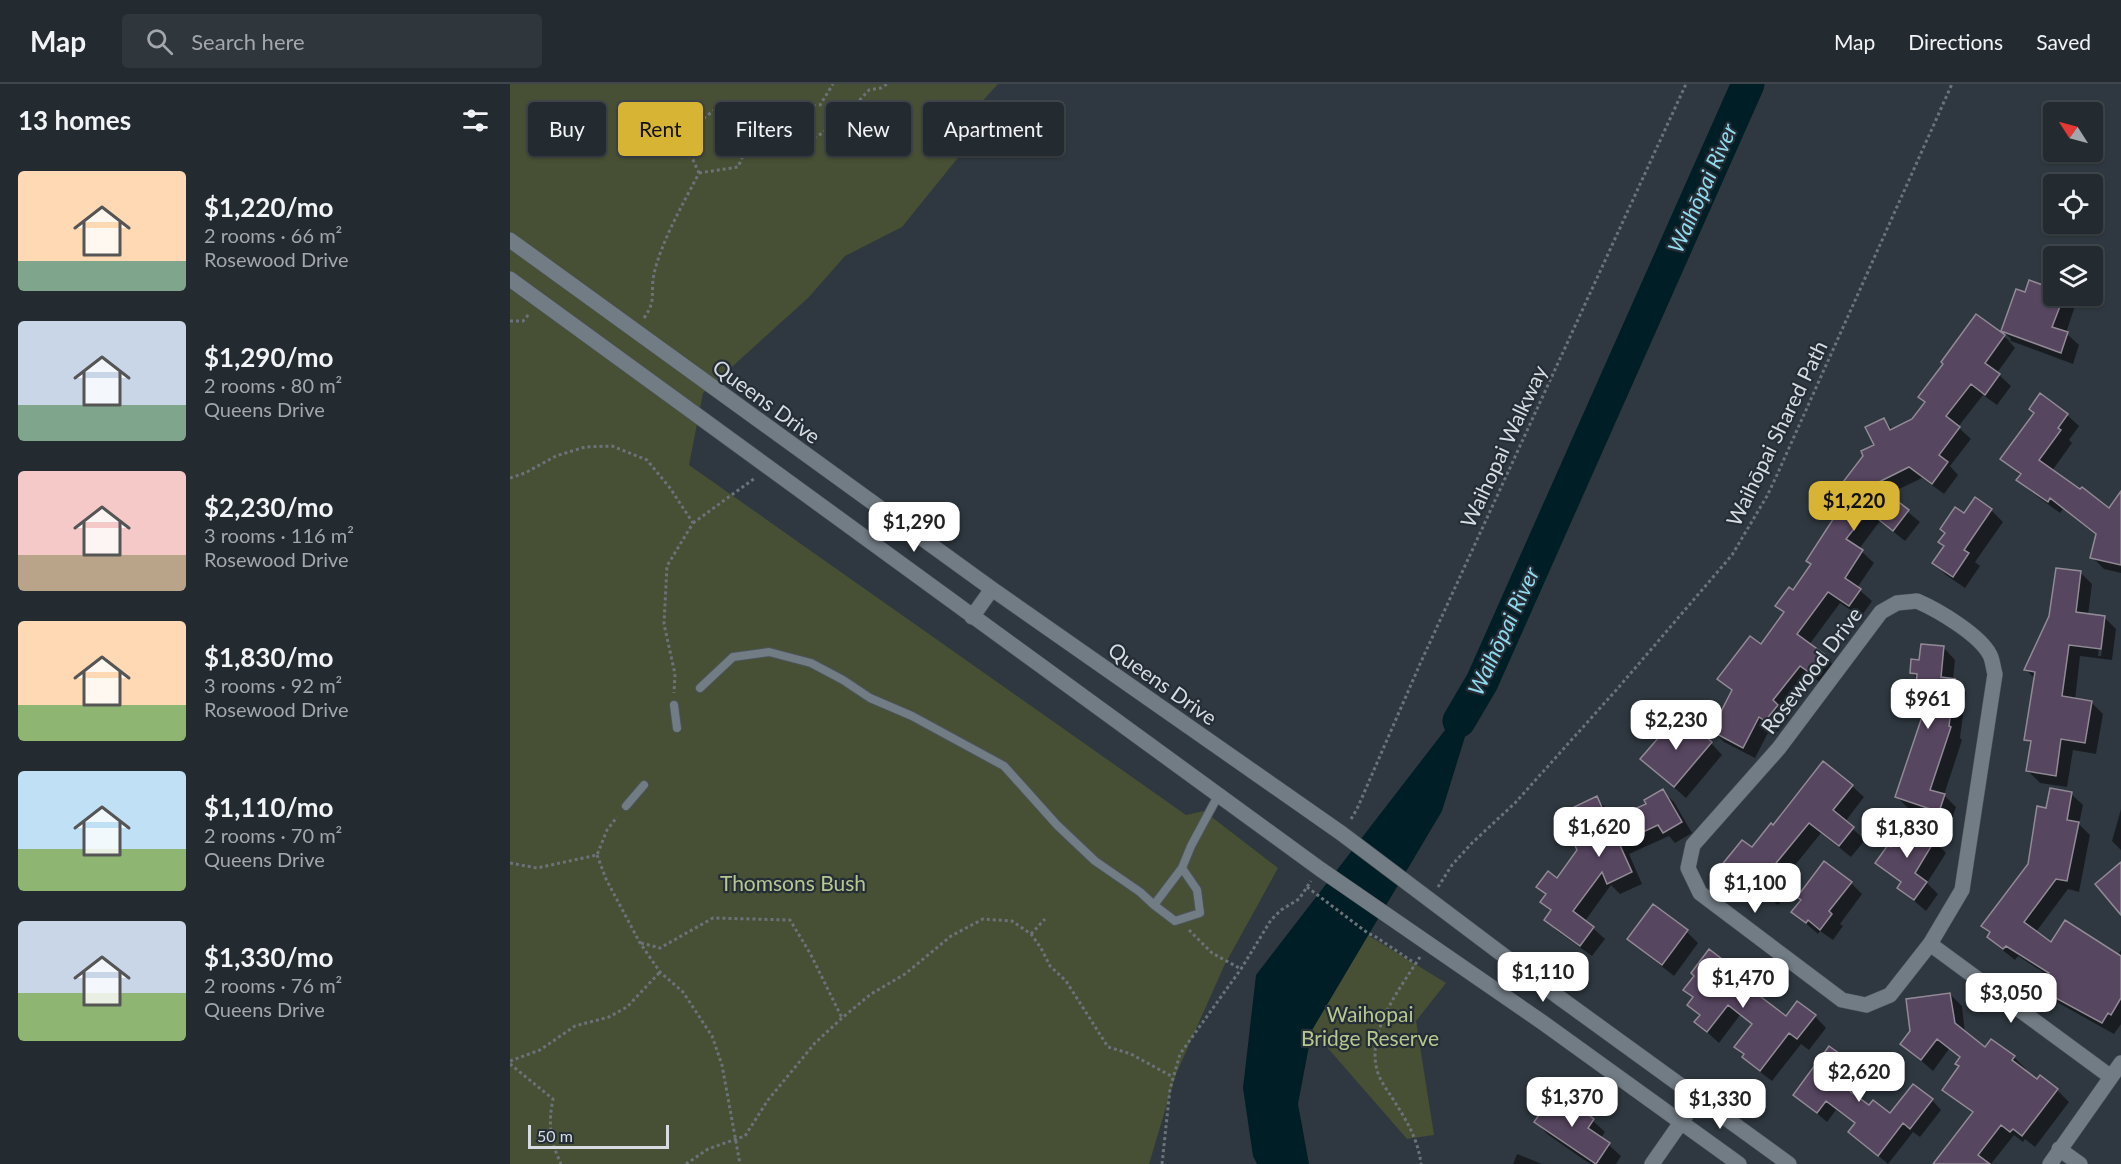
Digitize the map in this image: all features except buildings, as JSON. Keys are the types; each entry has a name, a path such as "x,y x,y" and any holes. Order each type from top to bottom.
{"main road":[{"name":"Queens Drive","path":"510,240 992,589 1345,827 1407,882 1560,998 1789,1164"},
{"path":"510,279 1320,869 1542,1022 1739,1164"},
{"path":"972,617 992,589"},
{"name":"Rosewood Drive","path":"1917,601 1935,609 1981,643 1991,657 1995,674 1962,890 1930,944 1890,995 1866,1005 1842,1000 1700,893 1688,868 1693,845 1779,748 1881,612 1897,603 1917,601"},
{"path":"1930,944 2111,1077"},
{"path":"2050,1164 2121,1063"},
{"path":"1652,1164 1698,1098"},
{"path":"2059,1149 2080,1164"}],"lane":[{"path":"700,688 733,657 769,652 811,663 870,698 912,716 1005,766 1057,825 1095,861 1140,892 1175,921 1200,913 1197,890 1182,868"},
{"path":"674,705 676,728"},
{"path":"626,806 644,785"},
{"path":"1154,905 1182,868 1191,846 1220,794"}],"path":[{"path":"699,172 690,153 698,123 718,107 767,111 820,105 833,84"},
{"path":"699,172 738,167 743,156 777,145 793,147 822,132 838,116 855,105 869,90 881,88 886,84"},
{"name":"Waihopai Walkway","path":"1345,827 1357,809 1425,653 1686,84"},
{"name":"Waihōpai Shared Path","path":"1439,885 1452,865 1515,803 1732,555 1776,477 1952,84"},
{"path":"633,331 652,307 654,275 672,226 699,172"},
{"path":"510,321 523,321 540,302"},
{"path":"510,478 556,456 585,447 612,446 647,460 670,488 693,523"},
{"path":"674,705 675,674 664,624 667,566 693,523 770,467"},
{"path":"626,806 607,830 597,855 606,879 640,943 660,972 683,992 712,1036 722,1065 740,1164"},
{"path":"510,863 537,868 597,855"},
{"path":"1162,1164 1173,1077 1180,1054 1187,1041 1241,969 1271,920 1281,910 1299,899 1308,886 1314,894 1369,934 1416,963 1383,1020 1377,1039 1375,1057 1379,1075 1415,1139 1421,1164"},
{"path":"640,943 660,948 713,918 790,920 810,953 842,1018"},
{"path":"686,1164 708,1149 745,1136 768,1100 814,1043 871,994 905,974 951,936 983,919 1012,921 1031,933 1050,966 1066,981 1108,1047 1131,1054 1173,1077"},
{"path":"1031,933 1045,919"},
{"path":"1175,921 1191,932 1212,953 1241,969"},
{"path":"561,1164 552,1143 550,1115 553,1099 510,1063 540,1050 575,1026 609,1017 627,1007 660,972"}],"green space":[{"name":"Thomsons Bush","path":"510,84 998,84 982,102 923,102 923,156 959,156 902,227 845,256 808,298 703,393 689,465 1186,815 1204,811 1278,868 1224,966 1176,1074 1149,1164 510,1164"},
{"name":"Waihopai Bridge Reserve","path":"1368,935 1446,983 1416,1021 1434,1135 1407,1139 1312,1030"}],"water":[{"path":"1482,682 1442,811 1312,1030 1298,1104 1309,1164 1257,1164 1253,1156 1243,1088 1256,975"}],"waterway":[{"name":"Waihōpai River","path":"1459,721 1482,682 1748,84"}]}
